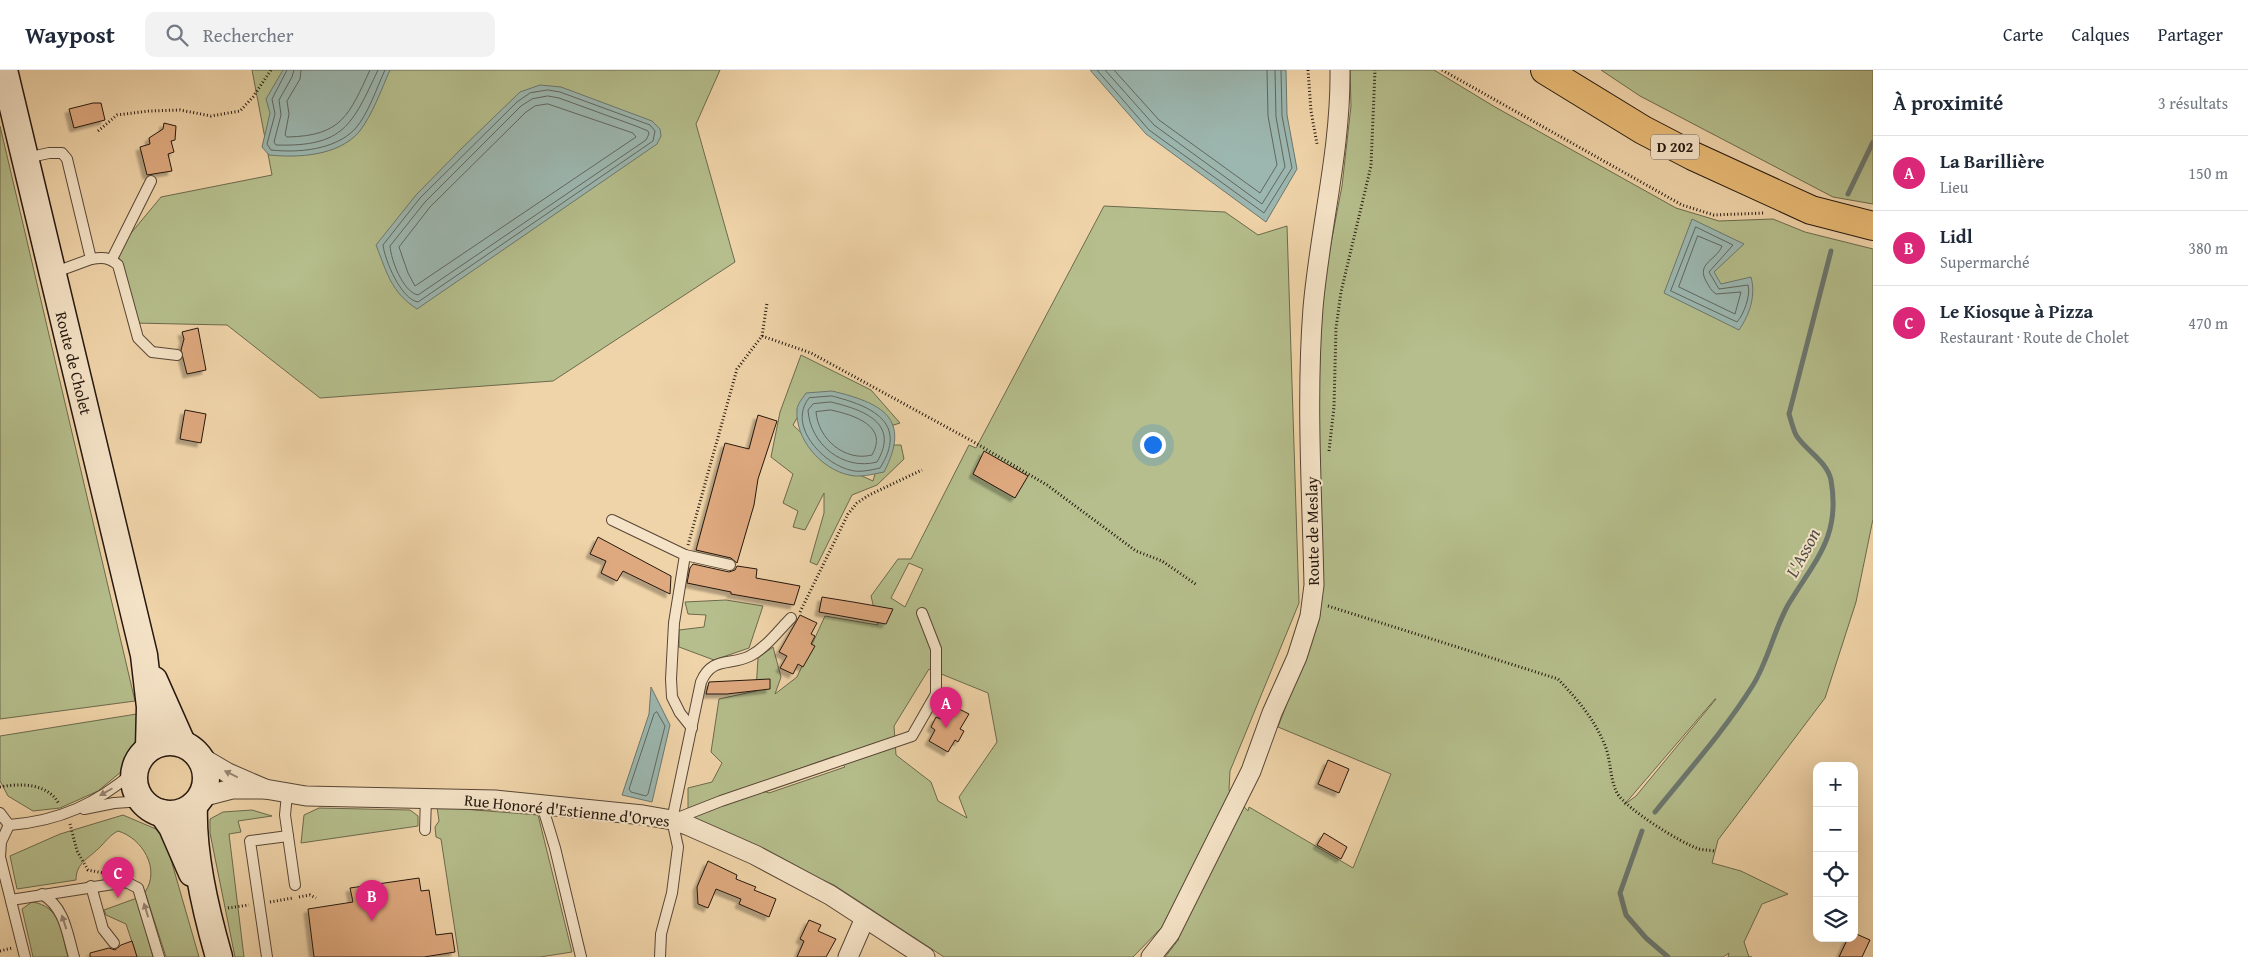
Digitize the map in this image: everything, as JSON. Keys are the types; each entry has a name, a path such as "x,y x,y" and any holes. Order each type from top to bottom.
{"main road":[{"name":"Route de Cholet","path":"4,70 144,655 150,708 149,748"},
{"name":"D 202","path":"1546,70 1643,130 1693,156 1811,210 1873,226"},
{"name":"Route de Cholet","path":"144,655 191,750"},
{"path":"205,905 194,820 206,776 191,750 165,742 149,748 138,762 135,771 137,792 153,807 183,850 205,905 219,957"},
{"path":"153,807 179,813 198,801"}],"street":[{"name":"Route de Meslay","path":"1151,957 1170,933 1251,771 1272,713 1298,657 1313,600 1310,381 1313,311 1317,262 1339,124 1340,70"},
{"name":"Rue Honoré d'Estienne d'Orves","path":"191,750 228,773 264,789 287,794 495,800 643,815 672,820 755,856 830,895 925,957"},
{"name":"Rue Honoré d'Estienne d'Orves","path":"198,801 232,789 264,789"},
{"path":"848,957 865,918"}],"lane":[{"path":"25,159 49,153 62,153 67,159 91,258"},
{"path":"112,260 151,182"},
{"path":"52,274 91,258 103,257 112,260 118,265 138,338 152,352 177,355"},
{"path":"612,520 685,555 730,564"},
{"path":"685,555 674,623 671,679 672,697 680,713 692,728"},
{"path":"672,820 721,801 912,736 936,694 936,649 922,613"},
{"path":"660,957 662,934 672,893 678,847 672,820 705,672 715,664 750,656 763,647 791,618"},
{"path":"9,825 67,820 76,810 118,785 135,771"},
{"path":"287,794 285,815 295,885"},
{"path":"425,830 426,797"},
{"path":"76,810 114,803 153,807"},
{"path":"542,805 555,848 581,957"},
{"path":"0,813 9,825"},
{"path":"9,825 1,842 0,857 25,957"},
{"path":"267,957 250,841 288,836"},
{"path":"11,900 126,882 138,888 159,957"},
{"path":"91,886 103,929 114,943"},
{"path":"42,894 53,901 63,916 74,957"}],"path":[{"path":"98,131 117,115 180,110 210,116 240,111 253,97 271,70"},
{"path":"1308,70 1311,111 1317,143 1332,176"},
{"path":"1328,453 1334,417 1336,328 1341,292 1371,166 1375,70"},
{"path":"1442,70 1682,205 1714,215 1770,213"},
{"path":"685,555 737,369 762,336 767,303"},
{"path":"762,336 811,353 972,441 1047,485 1136,551 1162,561 1197,585"},
{"path":"791,618 801,612 848,514 857,503 922,470"},
{"path":"1313,600 1558,679 1579,701 1597,728 1606,749 1618,793 1626,803 1638,814 1682,840 1699,849 1714,851"},
{"path":"0,788 16,784 38,787 55,797 67,820 77,851 88,870 102,871 108,884"},
{"path":"67,820 78,822"}],"green space":[{"path":"252,70 720,70 696,124 735,262 553,381 320,398 227,325 133,323 117,250 161,197 272,175"},
{"path":"1350,70 1434,70 1495,107 1676,208 1719,221 1773,219 1805,232 1873,249 1873,519 1856,602 1825,698 1718,840 1712,863 1741,871 1788,894 1762,904 1744,942 1749,957 1728,957 1729,953 1723,957 1165,957 1179,939 1165,924 1133,957 944,957 834,885 688,821 688,788 712,782 722,763 711,752 719,699 756,691 758,658 773,647 781,677 775,694 797,677 825,616 878,625 871,596 898,559 911,559 969,445 976,448 1104,206 1225,212 1258,235 1287,226 1299,603 1230,771 1229,790 1248,811 1249,807 1353,868 1391,774 1278,727 1320,615 1321,528 1318,418 1322,290 1342,186 1351,106","holes":["909,563 923,569 905,607 891,598","929,669 988,693 997,742 959,797 967,818 938,801 931,782 896,755 894,726","1715,699 1636,796 1624,805","835,756 845,767 769,793 751,786"]},
{"path":"1601,70 1873,70 1873,204 1833,197 1640,96"},
{"path":"0,126 135,701 0,719"},
{"path":"801,355 871,390 900,423 884,428 810,395 793,425 833,463 873,481 880,445 901,445 904,459 877,485 852,495 817,565 810,562 824,513 824,493 805,530 793,527 798,511 783,503 793,474 771,457 780,412"},
{"path":"726,600 763,606 749,648 714,660 679,647 679,630 704,627 706,615 688,614 685,602"},
{"path":"143,713 141,735 128,766 98,791 60,808 33,811 8,796 0,781 0,736"},
{"path":"437,807 538,815 572,952 540,957 459,957 441,839 436,837 435,827 439,821"},
{"path":"319,808 410,810 418,816 418,826 301,843 304,815"},
{"path":"252,810 272,816 238,821 241,832 229,834 244,957 235,957 210,833 210,819 223,812"},
{"path":"123,815 163,832 199,957 166,957 145,892 151,874 150,864 135,840 118,831 81,864 76,880 17,889 10,856 60,834"},
{"path":"137,898 153,957 137,957 126,924 106,915 104,910"},
{"path":"32,902 49,909 54,915 61,930 68,957 33,957 22,909"}],"water":[{"path":"283,70 390,70 368,118 359,132 350,140 329,151 317,154 269,155 262,147 270,113 266,99"},
{"path":"1090,70 1286,70 1287,115 1297,169 1266,222 1146,134"},
{"path":"540,85 561,87 652,121 660,129 661,136 657,144 417,309 408,303 396,289 387,273 376,245 416,195 462,148 520,92"},
{"path":"1692,219 1744,244 1714,272 1721,284 1751,277 1753,291 1751,304 1739,330 1664,293"},
{"path":"832,391 865,401 878,408 887,416 893,426 895,438 892,454 884,472 858,476 839,472 820,459 805,442 800,432 798,421 797,408 799,403 806,393"},
{"path":"651,687 670,725 652,802 622,795 649,714"}],"building":[{"path":"101,103 105,120 74,128 69,109"},
{"path":"164,123 176,126 175,140 171,141 174,152 168,154 172,171 147,175 140,147 150,144 149,138 163,129"},
{"path":"198,328 206,370 187,374 181,350 184,339 182,332"},
{"path":"185,410 206,414 201,443 180,439"},
{"path":"758,415 777,421 758,479 754,505 737,563 731,558 696,550 725,443 749,449"},
{"path":"984,451 1028,476 1015,498 973,474"},
{"path":"598,537 671,576 670,594 623,571 617,581 601,573 606,561 590,554"},
{"path":"693,564 729,572 735,570 737,566 757,569 756,578 800,586 794,605 731,594 731,592 687,583 690,568"},
{"path":"822,597 893,609 886,624 819,612"},
{"path":"800,615 817,623 811,634 815,636 811,644 815,646 803,667 798,664 793,674 780,668 787,656 779,652"},
{"path":"770,679 770,689 727,694 706,694 709,682"},
{"path":"949,704 969,714 960,729 964,731 958,742 955,740 948,752 929,741 935,730 931,727 936,717 941,719"},
{"path":"1328,760 1349,769 1339,793 1318,784"},
{"path":"1324,833 1347,847 1341,859 1317,845"},
{"path":"708,861 737,875 736,879 756,887 754,890 776,899 769,917 739,904 741,899 716,889 708,908 698,904 697,887"},
{"path":"419,878 421,891 429,890 436,935 452,933 455,952 424,957 314,957 308,909 353,902 350,888"},
{"path":"809,920 821,925 818,931 836,939 826,957 797,957 804,941 800,939"},
{"path":"1858,935 1870,940 1862,957 1839,957 1846,942 1858,942"},
{"path":"132,941 137,957 90,957 90,953 109,948 115,950 121,945"}],"waterway":[{"name":"L'Asson","path":"1848,194 1873,142"},
{"name":"L'Asson","path":"1655,812 1718,734 1753,685 1763,666 1783,615 1816,561 1829,533 1833,500 1829,473 1821,461 1796,435 1789,414 1831,251"},
{"name":"L'Asson","path":"1642,831 1620,893 1626,915 1646,938 1668,957"}],"place":[{"name":"La Barillière","path":"946,728"},
{"name":"Le Kiosque à Pizza","path":"118,898"},
{"name":"Lidl","path":"372,921"}]}
